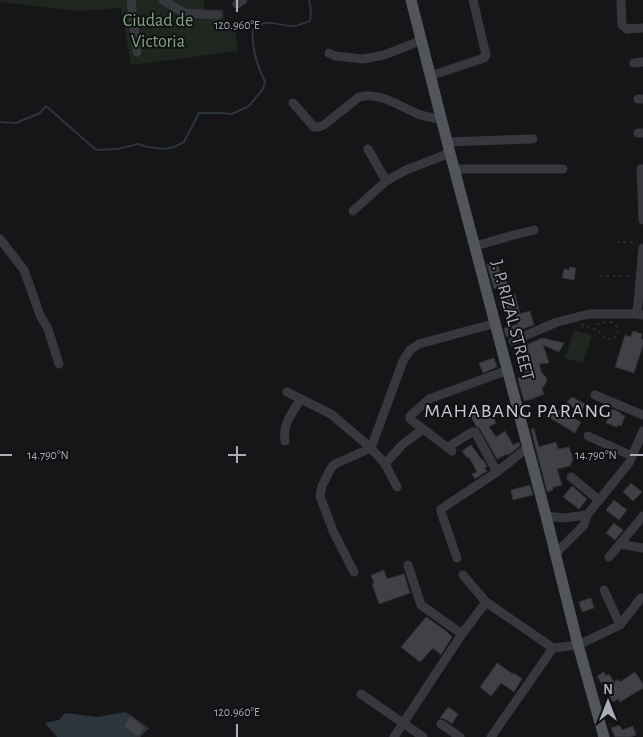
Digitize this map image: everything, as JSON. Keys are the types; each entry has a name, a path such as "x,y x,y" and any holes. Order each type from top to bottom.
{"main road":[{"name":"J. P. RIZAL STREET","path":"411,0 556,553 578,645 604,737"}],"street":[{"path":"131,0 137,52"},
{"path":"163,0 184,13 218,15"},
{"path":"430,76 486,56 473,0"},
{"path":"621,0 622,25 627,29 643,28"},
{"path":"329,53 335,56 364,59 384,55 421,40"},
{"path":"293,103 314,126 318,127 364,95 372,95 418,114 442,119"},
{"path":"352,211 386,181 449,148 533,139"},
{"path":"368,149 386,181"},
{"path":"454,169 563,169"},
{"path":"643,169 641,169 643,220"},
{"path":"475,246 534,230"},
{"path":"0,240 24,270 40,315 48,329 59,364"},
{"path":"513,341 557,322 590,314 640,315 643,248"},
{"path":"354,572 333,531 320,496 322,486 331,468 335,464 371,448 403,361 410,350 419,344 496,323"},
{"path":"497,472 476,432 472,432 450,449 409,417 428,399 508,370"},
{"path":"288,392 331,414 371,448 385,464 397,487"},
{"path":"595,395 643,415"},
{"path":"285,441 285,428 292,412 301,399"},
{"path":"385,464 402,445 423,429"},
{"path":"556,553 584,525 587,515 616,480 632,456 641,441 643,431"},
{"path":"588,436 632,456"},
{"path":"457,558 441,509 497,472 528,447"},
{"path":"571,477 599,500"},
{"path":"546,516 564,518 587,515"},
{"path":"609,557 643,516"},
{"path":"564,518 572,524 573,531 570,538"},
{"path":"620,544 643,548"},
{"path":"408,565 420,604 462,634"},
{"path":"463,575 486,602 553,648 578,645 620,625 641,598 643,598"},
{"path":"604,590 620,625"},
{"path":"394,737 462,634 486,602"},
{"path":"491,737 553,648"},
{"path":"361,694 423,737"},
{"path":"441,724 460,737"}],"path":[{"path":"616,242 643,242"},
{"path":"600,276 641,275"},
{"path":"580,331 582,324 594,328 604,338 609,340 615,338 619,332 617,326 610,322 600,323 594,328"}],"green space":[{"name":"Ciudad de Victoria","path":"0,0 204,0 203,5 207,10 223,9 225,24 234,23 238,51 131,65 121,8 80,11 0,2"},
{"path":"574,330 592,335 583,363 565,358"}],"shaded area":[{"path":"126,712 149,728 140,737 57,737 45,723 59,720 65,713 97,717"}],"building":[{"path":"497,261 501,275 505,276 508,285 494,289 487,264"},
{"path":"570,267 576,268 574,280 562,278 564,269 569,270"},
{"path":"515,294 520,314 530,311 534,325 506,337 504,328 518,324 514,309 503,312 499,299"},
{"path":"633,331 642,334 641,339 643,339 643,345 634,373 615,367 625,335 631,337"},
{"path":"542,338 564,343 559,352 543,345 549,363 539,364 547,381 542,389 544,394 524,401 518,378 526,376 519,348"},
{"path":"494,358 497,367 483,373 479,363"},
{"path":"572,397 585,404 580,414 567,402"},
{"path":"488,407 496,423 489,427 496,437 505,431 513,445 519,442 520,446 508,455 497,459 470,415"},
{"path":"555,408 581,422 575,433 550,418"},
{"path":"612,409 625,416 621,426 618,425 617,427 606,423"},
{"path":"531,429 534,429 539,447 556,442 558,449 569,447 573,459 570,466 557,469 562,485 553,487 553,490 547,492"},
{"path":"471,445 487,467 484,468 487,471 475,479 472,474 477,472 469,457 467,458 462,451"},
{"path":"631,483 642,492 633,501 623,492"},
{"path":"530,485 533,495 513,500 511,490"},
{"path":"572,486 587,499 579,509 563,497"},
{"path":"614,500 627,510 619,520 606,510"},
{"path":"614,523 623,530 615,540 606,533"},
{"path":"384,570 387,579 404,574 410,593 379,604 371,575"},
{"path":"591,598 594,608 582,612 579,602"},
{"path":"426,617 452,637 441,655 433,648 420,662 401,647"},
{"path":"497,663 522,679 514,692 501,683 491,696 480,687"},
{"path":"604,672 606,676 609,674 614,682 618,679 620,682 635,672 643,684 643,688 620,702 618,699 613,702 597,676"},
{"path":"448,707 458,714 452,724 440,718"},
{"path":"130,716 145,728 138,737 123,726"},
{"path":"620,725 622,730 633,726 636,735 631,737 615,737 611,728"}],"waterway":[{"path":"0,122 16,123 40,113 46,106 96,150 118,149 138,144 165,149 174,147 184,142 199,113 232,114 249,106 263,89 265,82 255,56 253,29 264,23 295,26 310,21 311,10 309,0"}],"district":[{"name":"MAHABANG PARANG","path":"518,410"}]}
